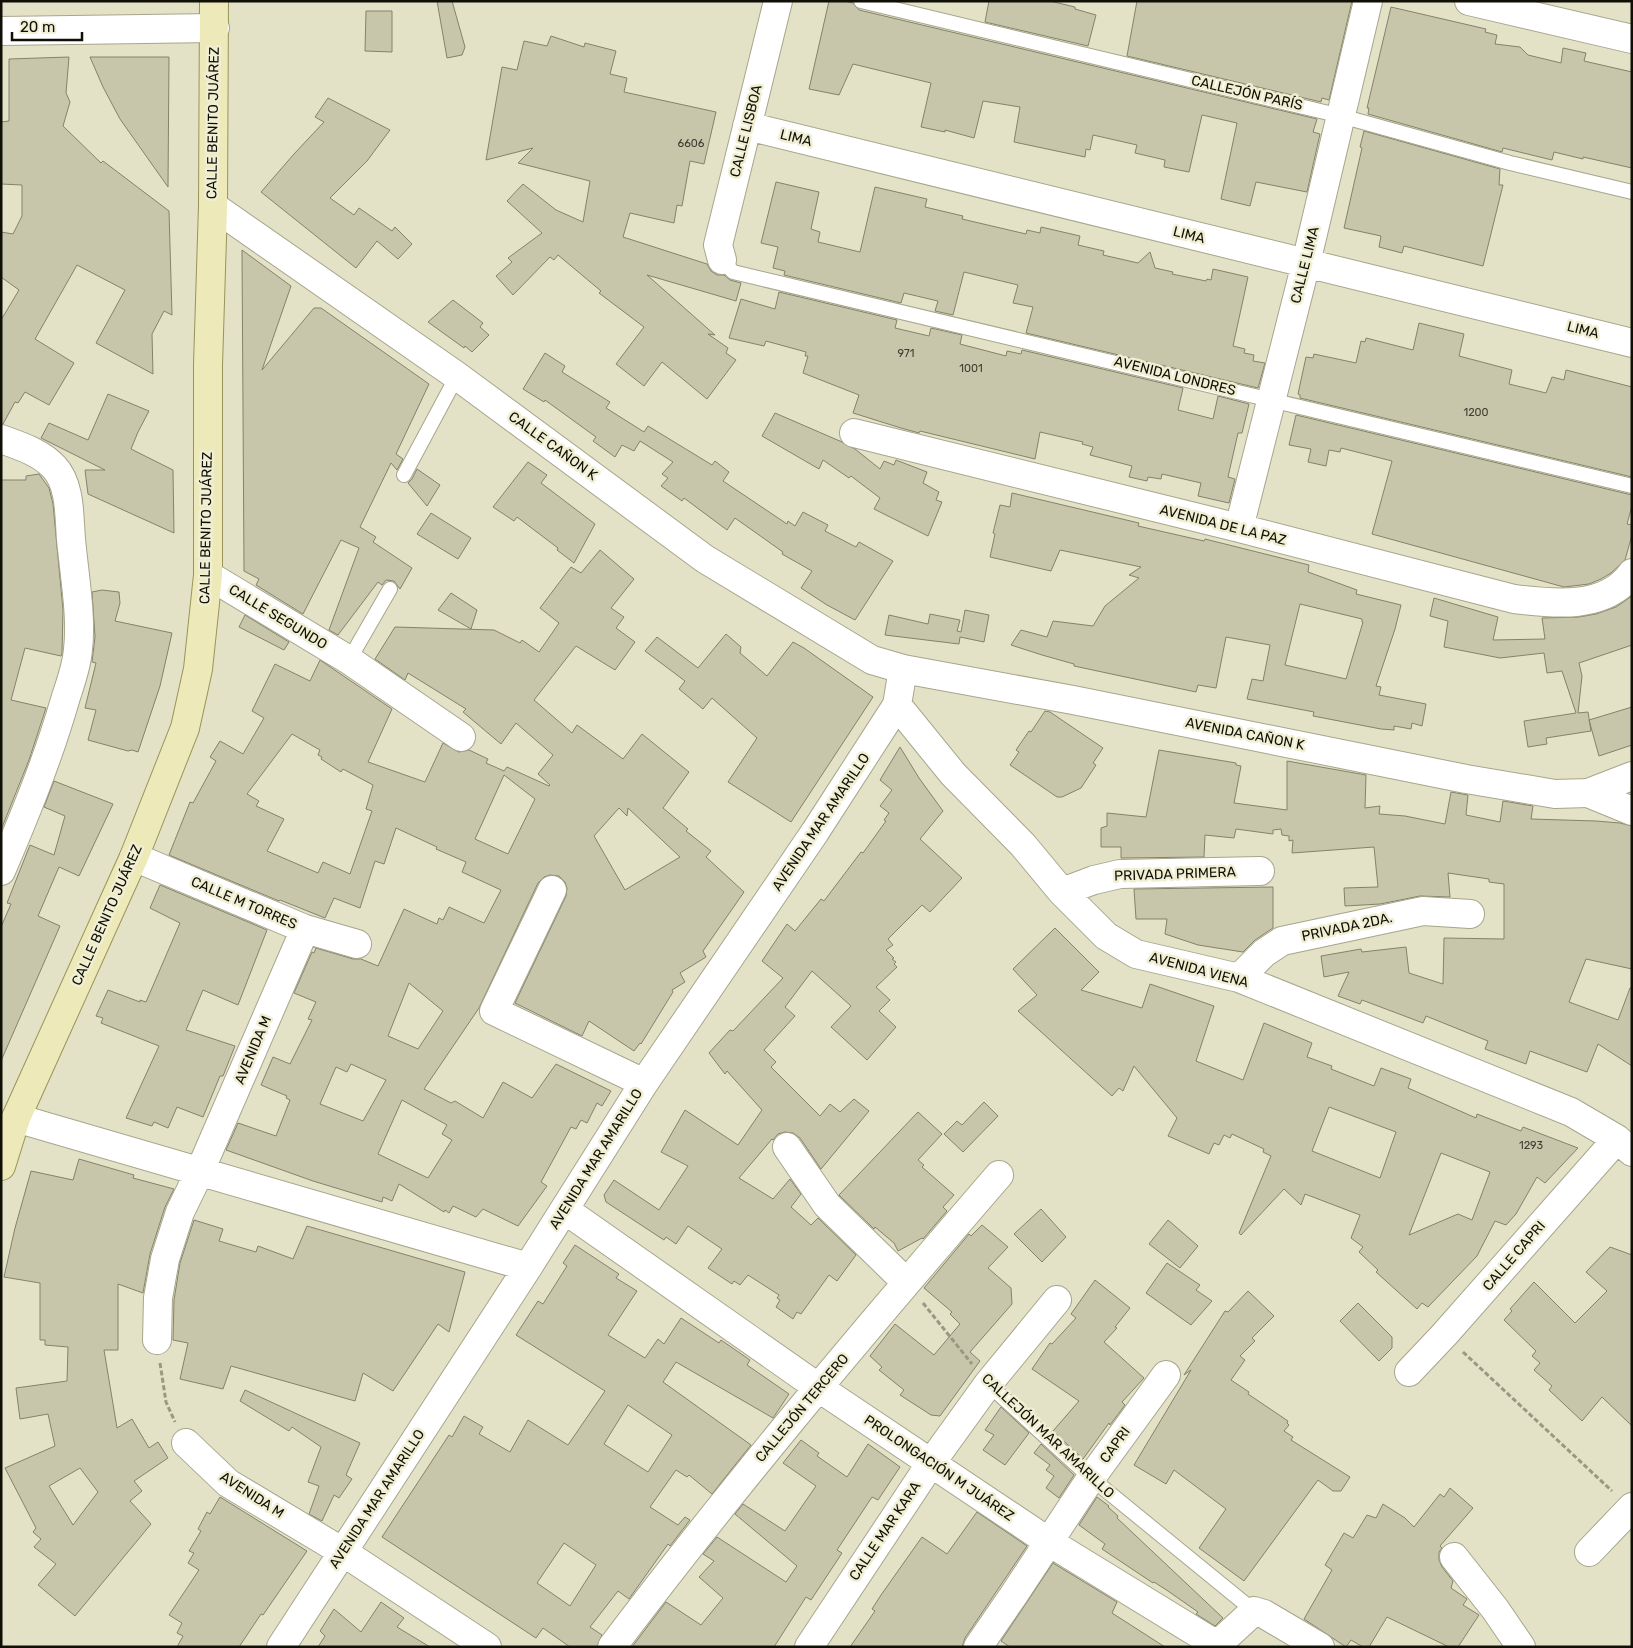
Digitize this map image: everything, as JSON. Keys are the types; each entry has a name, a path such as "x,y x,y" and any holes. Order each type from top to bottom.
{"main road":[{"name":"CALLE BENITO JUÁREZ","path":"1,1166 9,1116 134,857 185,728 198,669 208,576 208,365 213,206 214,1"}],"street":[{"name":"CALLE LISBOA","path":"722,260 718,245 778,1"},
{"name":"CALLE LIMA","path":"1239,528 1342,116 1368,1"},
{"path":"1469,1 1632,39"},
{"path":"1,31 214,28"},
{"name":"LIMA","path":"747,126 1632,343"},
{"name":"CALLE CAÑON K","path":"213,206 457,376 704,558 872,660 903,669"},
{"name":"AVENIDA DE LA PAZ","path":"854,433 1239,528 1514,600 1553,604 1593,600 1626,582 1632,573"},
{"path":"1,439 29,449 44,458 63,478 68,501 79,626 78,650 56,731 26,812 1,871"},
{"name":"CALLE SEGUNDO","path":"208,576 349,660 461,737"},
{"name":"AVENIDA MAR AMARILLO","path":"281,1647 565,1210 644,1083 815,832 897,705 903,669"},
{"name":"AVENIDA CAÑON K","path":"903,669 1073,700 1466,779 1555,794 1588,793"},
{"name":"AVENIDA VIENA","path":"897,705 953,774 1023,845 1062,892 1106,936 1136,954 1239,978 1571,1112 1624,1145"},
{"path":"1588,793 1632,776"},
{"path":"1588,793 1632,811"},
{"name":"CALLE M TORRES","path":"134,857 305,929 357,944"},
{"name":"PRIVADA PRIMERA","path":"1062,892 1094,880 1120,874 1260,871"},
{"path":"552,890 494,1011 644,1083"},
{"name":"PRIVADA 2DA.","path":"1239,978 1264,953 1282,941 1423,911 1470,914"},
{"name":"AVENIDA M","path":"157,1340 158,1298 165,1259 180,1212 200,1171 305,929"},
{"path":"9,1116 528,1267"},
{"name":"CALLE CAPRI","path":"1409,1372 1624,1145"},
{"path":"787,1148 827,1205 906,1282"},
{"name":"CALLEJÓN TERCERO","path":"612,1647 712,1516 906,1282 999,1175"},
{"name":"PROLONGACIÓN M JUÁREZ","path":"565,1210 819,1388 1049,1542 1219,1646 1254,1611"},
{"name":"CALLE MAR KARA","path":"808,1647 931,1462 988,1384 1056,1300"},
{"name":"CAPRI","path":"978,1647 1091,1478 1166,1375"},
{"name":"AVENIDA M","path":"186,1443 228,1483 343,1552 487,1647"},
{"path":"1589,1552 1631,1508"},
{"path":"1454,1557 1496,1609 1520,1647"},
{"path":"1254,1611 1264,1614 1320,1647"}],"lane":[{"name":"CALLEJÓN PARÍS","path":"861,1 1342,116 1510,163 1632,192"},
{"name":"AVENIDA LONDRES","path":"722,260 733,272 1632,486"},
{"path":"404,475 457,376"},
{"path":"349,660 390,589"},
{"name":"CALLEJÓN MAR AMARILLO","path":"988,1384 1091,1478 1254,1611"}],"path":[{"name":"CALLEJÓN MAR AMARILLO","path":"906,1282 988,1384"},
{"path":"1444,1335 1631,1508"},
{"path":"157,1340 166,1402 186,1443"}],"building":[{"path":"437,1 452,1 465,47 462,55 447,58"},
{"path":"829,1 853,3 859,10 1317,119 1313,132 1320,134 1307,192 1256,182 1250,206 1221,199 1237,123 1202,115 1189,172 1164,167 1165,160 1135,153 1137,145 1093,135 1090,150 1086,149 1085,157 1014,142 1020,107 983,101 974,138 945,130 945,132 921,127 931,83 853,64 839,95 809,89"},
{"path":"989,1 1050,1 1075,7 1075,9 1096,15 1088,46 985,22"},
{"path":"1137,1 1352,1 1329,100 1322,98 1321,102 1127,56"},
{"path":"1391,7 1486,29 1485,32 1497,35 1495,44 1520,47 1528,55 1561,63 1563,48 1586,53 1584,61 1632,72 1632,168 1554,152 1552,160 1503,148 1502,152 1368,114 1369,108 1367,108"},
{"path":"366,11 392,11 392,52 365,51"},
{"path":"551,36 584,47 585,43 616,51 610,74 627,78 624,92 716,112 704,164 690,161 682,206 677,205 674,223 630,213 623,237 707,264 711,271 717,275 724,275 730,280 741,283 736,301 647,275 715,335 708,334 728,348 726,353 736,360 707,399 662,362 644,386 616,364 644,327 599,293 601,291 558,255 554,260 550,257 513,295 496,276 512,262 508,258 542,233 507,201 523,184 556,210 583,222 590,181 518,163 533,148 486,160 502,67 517,70 524,41 547,46"},
{"path":"69,57 66,93 70,102 63,126 101,163 103,161 169,211 172,315 164,311 152,334 153,374 96,343 125,290 77,265 35,339 74,363 49,405 25,392 18,403 15,402 3,424 1,424 1,320 19,290 1,277 1,232 13,234 22,216 22,185 1,184 1,122 9,121 9,59"},
{"path":"90,57 169,57 168,187 120,119"},
{"path":"328,98 390,130 367,161 330,198 354,215 359,208 392,231 395,227 412,244 398,259 377,241 356,268 261,192 324,122 315,117"},
{"path":"1364,131 1500,169 1499,185 1503,185 1483,266 1404,246 1402,253 1379,247 1381,236 1344,228"},
{"path":"776,182 819,192 811,229 820,232 818,242 860,252 875,187 927,199 925,207 963,216 962,219 1026,234 1027,230 1040,233 1041,227 1080,236 1078,245 1104,251 1103,255 1138,263 1150,252 1155,268 1173,272 1172,274 1206,281 1207,279 1211,280 1213,269 1248,277 1233,346 1245,349 1244,353 1254,355 1253,361 1265,363 1258,388 1026,333 1033,307 1013,303 1018,285 964,272 953,315 935,311 938,301 904,293 901,303 784,275 785,271 773,268 778,247 761,243"},
{"path":"242,250 291,286 262,370 314,308 321,308 429,384 396,454 403,459 397,470 391,463 360,527 376,537 373,542 412,568 400,589 394,581 386,580 382,585 378,582 338,635 329,630 359,548 341,540 303,614 256,585 259,579 244,571"},
{"path":"779,292 897,320 895,328 929,336 931,328 962,335 960,344 1006,356 1007,351 1021,354 1022,350 1183,388 1178,410 1213,419 1218,396 1249,404 1242,433 1238,433 1228,477 1235,479 1229,503 1198,496 1201,483 1162,474 1161,479 1148,477 1147,481 1129,477 1132,466 1090,455 1093,447 1082,444 1083,442 1040,432 1035,459 920,431 919,433 853,413 859,395 803,373 808,356 805,356 806,352 766,341 764,346 729,338 741,299 775,309"},
{"path":"453,300 483,323 480,327 489,335 472,352 428,322"},
{"path":"1419,323 1464,334 1459,356 1512,370 1509,384 1546,393 1552,377 1564,380 1566,370 1632,387 1632,477 1300,398 1298,394 1306,357 1313,358 1314,354 1356,363 1361,341 1365,342 1366,338 1413,350"},
{"path":"545,353 565,366 562,372 610,402 606,408 644,432 648,426 712,465 715,461 729,472 723,481 787,524 788,521 795,526 803,512 828,525 825,531 856,547 859,542 893,561 855,620 801,588 812,571 782,554 783,552 735,518 727,530 684,498 682,501 661,486 668,478 662,474 673,462 640,441 634,451 622,445 615,457 593,441 596,437 545,400 544,402 523,389"},
{"path":"108,394 149,411 131,449 173,470 174,533 88,494 85,470 105,470 41,438 49,423 88,440"},
{"path":"775,413 842,442 855,449 880,469 884,461 894,465 896,460 927,472 923,483 939,492 936,500 942,502 928,536 874,509 880,498 851,476 849,478 823,460 819,469 762,436"},
{"path":"1296,415 1632,495 1632,506 1627,524 1632,525 1632,535 1625,560 1611,573 1601,579 1589,584 1564,587 1372,534 1392,461 1341,448 1340,452 1329,450 1326,466 1308,462 1311,449 1289,445"},
{"path":"528,462 547,475 541,483 595,524 574,563 557,550 558,548 517,517 514,521 493,507"},
{"path":"417,469 440,485 427,506 408,483"},
{"path":"39,474 49,488 53,504 63,610 62,653 61,656 25,648 11,700 46,708 29,760 1,830 1,480 26,480 26,476"},
{"path":"1012,493 1139,523 1138,526 1204,541 1205,539 1309,565 1308,572 1357,590 1356,594 1401,605 1376,686 1381,687 1379,695 1426,704 1422,726 1412,723 1411,729 1394,726 1394,730 1381,729 1313,716 1314,712 1247,699 1252,679 1263,681 1270,645 1226,637 1216,688 1198,685 1196,692 1074,666 1074,664 1011,645 1021,630 1047,637 1053,621 1093,626 1105,606 1139,578 1129,575 1141,567 1060,550 1051,571 990,557 995,534 993,533 1000,505 1010,507","holes":["1300,604 1362,619 1363,622 1346,679 1285,665"]},
{"path":"431,513 471,538 458,559 417,534"},
{"path":"600,550 634,579 611,608 624,617 616,628 635,642 615,670 576,646 534,700 572,733 577,725 623,759 642,734 689,772 663,808 688,829 686,831 711,851 706,857 744,892 703,951 706,957 680,973 685,982 672,990 673,992 641,1044 634,1051 589,1021 582,1036 515,1003 566,896 567,888 565,882 559,876 550,875 544,877 538,883 479,1008 424,1089 451,1103 455,1101 483,1118 503,1082 532,1098 556,1064 611,1091 602,1106 597,1103 587,1123 581,1120 576,1129 571,1127 541,1182 547,1186 518,1226 483,1209 476,1217 453,1206 449,1213 445,1210 444,1212 399,1184 392,1201 383,1197 382,1202 313,1181 226,1150 238,1123 276,1136 290,1100 286,1098 287,1096 261,1085 273,1057 290,1064 312,1020 308,1019 316,1002 294,993 312,952 314,953 316,948 353,959 361,959 378,966 404,909 437,924 439,918 443,920 449,907 484,923 501,890 462,872 466,862 396,828 384,864 375,861 360,908 334,898 325,918 169,855 190,802 193,803 216,761 210,757 220,741 243,754 264,718 252,711 275,664 310,681 320,660 392,709 368,762 425,782 443,743 459,752 469,750 488,759 486,763 504,771 507,767 549,786 538,774 553,755 516,723 501,744 463,712 466,709 408,673 405,680 375,659 395,627 494,630 520,643 522,640 539,652 559,623 540,608 571,567 581,573","holes":["292,734 320,750 318,755 322,757 321,759 341,772 343,769 373,785 366,809 372,811 350,874 323,862 318,873 267,851 284,819 256,806 259,801 247,794","504,775 535,799 508,854 475,839","619,808 627,816 628,808 680,857 625,890 594,836","409,983 443,1011 418,1049 388,1036","351,1064 386,1080 363,1121 320,1104 336,1067 347,1072","402,1100 447,1125 442,1134 452,1140 428,1178 378,1154"]},
{"path":"102,590 119,592 120,603 115,621 172,633 160,686 138,752 88,740 96,710 85,708 96,663 92,662 95,637 92,592"},
{"path":"451,593 477,610 471,629 438,610"},
{"path":"1632,596 1632,645 1579,663 1582,676 1578,713 1588,712 1591,731 1546,738 1547,744 1528,747 1524,721 1576,713 1562,671 1547,673 1544,653 1500,658 1444,647 1448,621 1430,616 1434,598 1498,617 1493,640 1545,639 1542,618 1579,617 1596,614 1616,607"},
{"path":"965,610 989,615 984,642 960,637 959,644 885,635 889,615 928,624 930,614 960,620 957,631 961,632"},
{"path":"245,615 289,642 284,650 239,627"},
{"path":"726,634 741,647 740,653 767,676 793,642 873,697 791,822 728,782 757,738 712,698 703,709 679,689 685,681 645,651 657,637 698,668"},
{"path":"1632,707 1632,745 1599,756 1589,720"},
{"path":"1045,711 1050,712 1103,748 1093,763 1096,765 1081,788 1062,797 1057,797 1010,765 1019,752 1016,750"},
{"path":"900,747 919,778 943,811 920,839 962,878 930,912 922,905 888,939 893,945 886,950 894,958 892,959 896,962 894,964 897,967 876,987 890,1000 879,1011 896,1027 867,1060 831,1027 851,1006 812,971 785,1007 795,1016 764,1050 776,1062 771,1067 820,1116 830,1104 840,1112 854,1099 869,1111 821,1169 800,1138 793,1133 785,1132 778,1134 772,1139 739,1178 773,1199 790,1179 801,1194 791,1207 811,1225 818,1218 856,1255 837,1281 829,1275 801,1314 797,1312 793,1319 776,1307 780,1300 777,1298 779,1295 748,1275 740,1285 734,1281 732,1284 708,1268 722,1249 688,1226 676,1244 666,1237 664,1240 606,1202 604,1195 614,1180 659,1210 688,1166 661,1152 685,1110 738,1145 762,1110 727,1071 725,1074 709,1053 730,1030 733,1031 783,978 762,961 787,924 795,931 821,899 824,901 886,821 884,820 889,813 880,806 892,790 880,780"},
{"path":"1159,750 1236,763 1236,765 1241,766 1234,803 1287,810 1287,761 1366,775 1365,808 1380,806 1379,814 1405,816 1445,824 1451,792 1468,795 1466,815 1500,822 1503,801 1533,806 1531,819 1596,821 1632,826 1632,969 1586,959 1569,1002 1618,1020 1630,988 1632,988 1632,1066 1598,1044 1587,1072 1530,1051 1526,1064 1485,1049 1488,1041 1426,1016 1423,1023 1362,1000 1360,1004 1338,996 1349,972 1324,977 1321,956 1361,949 1362,952 1406,947 1409,973 1443,984 1444,938 1504,939 1504,884 1489,882 1489,879 1448,873 1450,897 1420,896 1380,904 1345,906 1344,888 1378,887 1374,847 1292,853 1293,840 1289,841 1289,836 1282,835 1281,829 1273,830 1273,834 1236,829 1234,838 1205,835 1204,857 1121,858 1121,847 1101,847 1101,828 1107,826 1107,813 1146,817"},
{"path":"54,781 113,804 79,876 59,867 38,916 60,926 1,1061 1,927 11,904 7,903 30,845 54,855 65,816 44,807"},
{"path":"160,885 267,930 238,1005 203,990 186,1030 235,1046 203,1117 177,1107 168,1128 154,1122 152,1126 126,1118 159,1046 101,1023 103,1018 96,1016 108,990 140,1002 140,1000 146,1002 180,923 150,908"},
{"path":"1273,887 1273,928 1255,940 1243,952 1198,945 1165,934 1167,919 1136,919 1134,889"},
{"path":"1055,928 1099,972 1081,990 1142,1008 1150,984 1214,1006 1196,1061 1243,1080 1264,1023 1312,1043 1307,1057 1332,1066 1331,1069 1374,1086 1381,1068 1411,1079 1408,1088 1476,1118 1477,1114 1521,1131 1523,1127 1578,1148 1545,1183 1537,1177 1516,1214 1506,1225 1495,1221 1477,1256 1428,1307 1422,1303 1417,1309 1376,1272 1378,1270 1359,1252 1363,1247 1351,1238 1360,1215 1305,1194 1301,1205 1284,1189 1241,1235 1239,1233 1271,1156 1263,1152 1264,1149 1232,1134 1230,1138 1224,1135 1219,1145 1214,1143 1209,1154 1168,1136 1177,1118 1134,1066 1123,1091 1119,1088 1112,1096 1018,1011 1037,995 1013,969","holes":["1329,1107 1396,1132 1380,1178 1312,1151","1441,1153 1490,1172 1472,1220 1458,1214 1409,1235"]},
{"path":"984,1102 998,1116 963,1152 944,1134 957,1121 962,1125"},
{"path":"918,1112 942,1134 918,1160 924,1165 922,1167 954,1195 943,1207 947,1211 923,1239 898,1251 894,1243 875,1227 874,1229 839,1195"},
{"path":"79,1159 134,1175 133,1178 174,1189 165,1207 150,1254 143,1293 118,1284 118,1350 104,1350 117,1428 132,1419 149,1448 158,1442 168,1458 134,1481 142,1491 130,1501 151,1524 75,1616 38,1585 56,1564 34,1547 41,1539 33,1532 36,1528 5,1468 55,1446 48,1414 20,1419 16,1388 67,1381 68,1347 45,1345 45,1340 40,1340 40,1283 4,1277 31,1171 73,1180","holes":["80,1468 98,1492 73,1525 49,1486"]},
{"path":"1041,1209 1066,1237 1042,1262 1014,1234"},
{"path":"194,1220 223,1229 219,1241 256,1252 258,1246 293,1259 307,1226 465,1272 449,1332 438,1324 393,1391 363,1373 355,1401 231,1366 223,1389 180,1379 188,1343 173,1340 174,1300 180,1263"},
{"path":"1168,1220 1198,1246 1180,1268 1149,1244"},
{"path":"982,1225 1008,1247 988,1268 1011,1288 1012,1304 970,1352 980,1361 940,1416 931,1415 900,1395 904,1390 879,1370 882,1367 870,1356 895,1324 934,1355 960,1324 950,1314 952,1312 924,1288 969,1234 971,1236"},
{"path":"575,1245 619,1274 616,1278 637,1291 608,1335 645,1358 658,1339 664,1344 681,1318 719,1343 721,1340 750,1360 747,1365 789,1394 773,1418 676,1362 663,1382 751,1445 712,1494 689,1475 687,1477 676,1470 650,1507 678,1525 685,1517 690,1520 670,1546 668,1544 629,1599 618,1591 590,1627 602,1635 597,1647 570,1647 543,1628 536,1638 382,1537 449,1435 452,1437 464,1416 483,1427 479,1434 510,1452 528,1420 568,1445 605,1391 516,1335 538,1301 543,1304 567,1266 563,1263","holes":["628,1405 672,1435 648,1472 604,1444","564,1543 596,1565 570,1606 537,1583"]},
{"path":"1610,1247 1632,1255 1632,1426 1602,1397 1582,1421 1549,1390 1552,1386 1534,1370 1540,1363 1532,1356 1536,1351 1504,1320 1512,1311 1510,1309 1534,1282 1575,1323 1607,1291 1586,1272"},
{"path":"1167,1263 1200,1285 1196,1290 1212,1301 1191,1325 1146,1293"},
{"path":"1095,1280 1130,1308 1115,1327 1117,1328 1104,1342 1144,1378 1122,1402 1125,1405 1110,1425 1109,1423 1083,1459 1053,1431 1079,1401 1032,1369 1050,1343 1052,1344 1076,1318 1071,1314"},
{"path":"1248,1291 1274,1316 1252,1338 1255,1341 1240,1356 1245,1360 1231,1380 1288,1421 1289,1425 1284,1431 1293,1437 1291,1440 1350,1477 1341,1491 1333,1491 1318,1480 1244,1581 1199,1548 1226,1509 1174,1470 1166,1484 1134,1465 1191,1370 1184,1375 1225,1311 1228,1312"},
{"path":"1358,1303 1392,1337 1392,1348 1379,1361 1340,1321"},
{"path":"245,1390 360,1443 346,1475 352,1479 339,1498 334,1495 322,1521 309,1514 319,1486 308,1482 321,1447 292,1427 289,1431 240,1401"},
{"path":"1001,1407 1029,1433 1005,1465 983,1450 994,1435 985,1430"},
{"path":"801,1440 819,1453 817,1456 847,1477 868,1444 900,1467 878,1500 872,1497 837,1550 842,1553 811,1600 806,1597 774,1647 632,1647 666,1602 701,1625 723,1598 699,1577 714,1561 703,1554 717,1537 786,1582 797,1566 735,1514 743,1504 785,1531 816,1486 783,1463"},
{"path":"1041,1444 1074,1475 1059,1498 1046,1488 1054,1476 1046,1470 1050,1465 1034,1453"},
{"path":"1450,1488 1473,1508 1440,1546 1442,1548 1439,1552 1439,1560 1453,1581 1451,1588 1467,1599 1463,1605 1479,1615 1458,1647 1449,1647 1387,1617 1369,1647 1363,1647 1351,1640 1346,1647 1304,1619 1332,1570 1325,1565 1344,1533 1353,1538 1367,1515 1376,1518 1383,1504 1405,1518 1414,1527 1440,1494 1444,1497"},
{"path":"220,1497 307,1551 239,1647 177,1647 183,1636 177,1633 182,1623 169,1615 199,1570 188,1563 194,1553 189,1551 201,1531 198,1529 207,1512 210,1514"},
{"path":"1097,1497 1109,1506 1118,1516 1117,1518 1223,1618 1215,1626 1196,1614 1198,1612 1168,1591 1102,1549 1105,1544 1079,1525"},
{"path":"977,1512 1027,1546 965,1638 962,1647 850,1647 875,1611 872,1609 881,1595 922,1537 947,1554"},
{"path":"1053,1563 1117,1602 1112,1613 1165,1647 1010,1647 1001,1641"},
{"path":"381,1602 404,1618 397,1627 430,1647 318,1647 325,1636 320,1631 334,1609 361,1632"}]}
